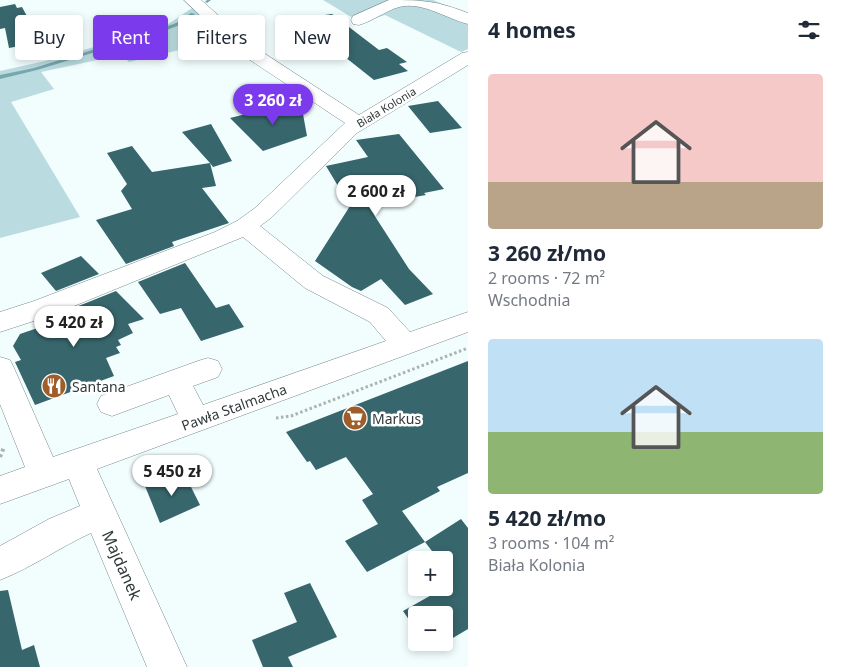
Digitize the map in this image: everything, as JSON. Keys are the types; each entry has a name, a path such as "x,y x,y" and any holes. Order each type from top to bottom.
{"street":[{"path":"192,0 247,50 339,112 359,123"},
{"path":"359,20 399,2 408,1 427,3 468,19"},
{"name":"Biała Kolonia","path":"0,322 43,308 245,226 263,213 339,138 359,123 468,57"},
{"path":"245,226 314,282 379,315 406,345"},
{"name":"Pawła Stalmacha","path":"0,490 468,322"},
{"path":"0,368 45,475"},
{"path":"112,404 208,369"},
{"path":"176,381 196,420"},
{"name":"Majdanek","path":"78,463 167,667"},
{"path":"0,563 23,553 61,530 99,513"}],"path":[{"path":"0,457 5,444"}],"shaded area":[{"path":"323,0 433,0 468,14 468,49 461,52 385,15 357,24 348,15"},
{"path":"192,8 200,15 182,15"},
{"path":"178,18 178,50 168,53 168,24"},
{"path":"93,47 93,60 97,60 41,72 54,89 11,102 80,217 0,238 0,71 48,60 83,60 83,50"}],"building":[{"path":"15,4 17,8 22,7 26,15 15,15 15,47 9,48 5,28 0,29 0,7"},
{"path":"349,27 379,50 387,48 407,62 399,64 408,71 374,80 349,60"},
{"path":"438,101 462,128 430,133 408,106"},
{"path":"301,103 307,136 263,151 230,118 270,108 273,111"},
{"path":"211,124 232,161 213,167 182,132"},
{"path":"399,134 444,189 424,193 426,195 369,207 409,269 433,294 405,305 381,279 361,291 352,287 315,261 350,206 326,166 368,157 356,140"},
{"path":"132,146 152,172 210,163 216,186 202,188 229,223 172,242 174,246 126,264 96,220 132,209 121,191 127,184 107,153"},
{"path":"81,256 99,274 56,291 41,273"},
{"path":"185,263 216,308 229,304 244,327 201,341 181,308 160,314 138,282"},
{"path":"116,291 144,319 128,324 133,333 118,340 121,345 116,347 120,353 106,358 114,376 35,405 15,362 21,360 13,346 20,334 76,315 71,309"},
{"path":"468,361 468,473 437,487 440,491 402,511 425,542 367,572 345,541 378,524 362,500 373,494 346,457 316,470 310,461 307,462 286,432"},
{"path":"183,471 200,505 160,523 145,486"},
{"path":"461,519 468,528 468,629 453,638 453,606 412,606 430,596 453,596 453,551 432,551 425,542"},
{"path":"310,583 337,637 288,657 293,667 263,667 252,640 297,622 284,593"},
{"path":"8,590 22,650 34,645 40,667 0,667 0,591"},
{"path":"408,608 408,618 403,611"}],"waterway":[{"path":"0,77 35,69 162,30 178,24 193,14"}],"place":[{"name":"Santana","path":"54,386"},
{"name":"Markus","path":"355,418"}]}
